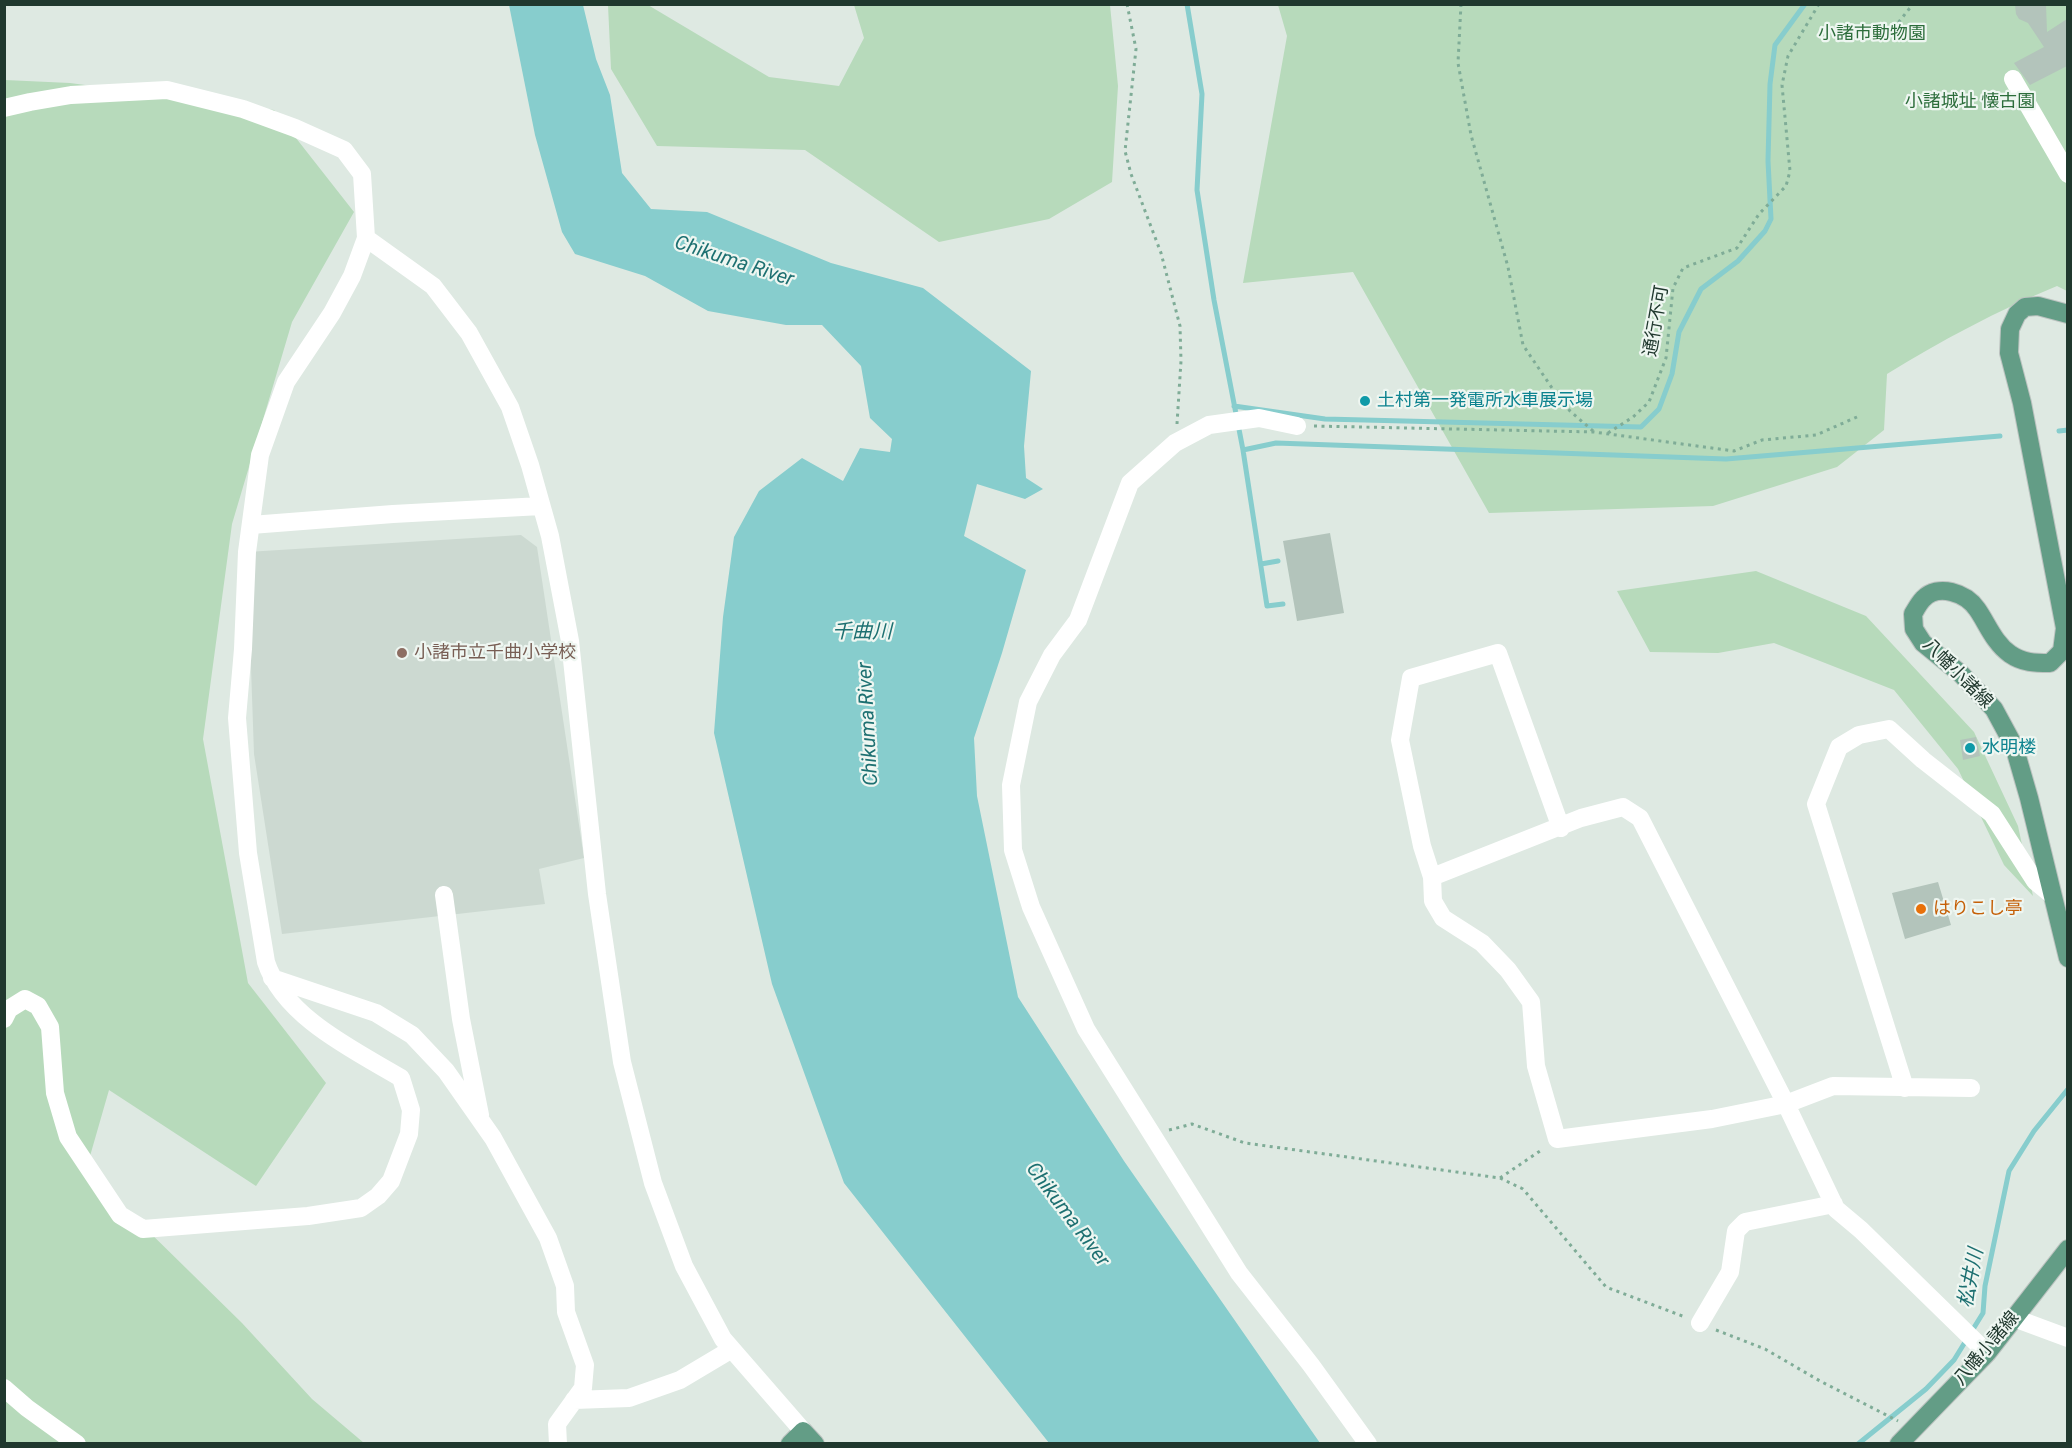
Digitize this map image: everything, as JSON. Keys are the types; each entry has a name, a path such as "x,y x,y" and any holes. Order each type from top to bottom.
{"main road":[{"name":"八幡小諸線","path":"2067,314 2038,306 2025,307 2017,314 2010,329 2009,353 2031,449 2065,628 2062,651 2050,663 2029,663 2008,653 1990,632 1976,606 1960,595 1944,590 1934,592 1924,598 1912,614 1914,629 1923,643 1962,675 1994,709 2014,746 2032,809 2067,958"},
{"name":"八幡小諸線","path":"1899,1443 1986,1353 2067,1249"}],"street":[{"path":"2013,79 2067,174"},
{"path":"4,108 71,95 167,90 243,109 344,150 362,174 366,238 352,276 337,304 286,382 260,455 247,552 243,649 237,718 248,853 267,962 272,978 304,1016 350,1048 401,1078 411,1110 409,1134 391,1181 378,1196 361,1208 308,1216 143,1228 120,1215 68,1137 55,1093 50,1027 38,1006 25,999 9,1009 4,1019"},
{"path":"366,238 433,286 469,333 510,407 530,465 549,536 570,640 597,894 622,1062 653,1183 680,1255 723,1339 803,1439"},
{"path":"1297,426 1259,418 1209,424 1175,443 1130,483 1078,620 1052,655 1028,702 1011,784 1013,850 1031,907 1086,1029 1239,1273 1368,1443"},
{"path":"251,525 541,506"},
{"path":"1561,828 1498,653 1410,678 1400,740 1422,846 1432,877 1433,901 1443,918 1482,943 1508,970 1532,1002 1536,1066 1557,1139 1712,1119 1786,1104 1833,1086 1971,1088"},
{"path":"1905,1088 1816,804 1839,747 1859,735 1889,729 1923,760 1992,814 2035,881 2052,895"},
{"path":"1432,877 1561,828 1581,818 1623,807 1640,818 1786,1104 1836,1209 1861,1230 1986,1353"},
{"path":"444,895 460,1018 482,1123"},
{"path":"272,978 376,1013 412,1035 447,1071 493,1138 548,1238 565,1286 566,1312 585,1365 583,1388 556,1424 558,1443"},
{"path":"1700,1323 1730,1272 1736,1231 1745,1222 1834,1204"},
{"path":"2014,1318 2067,1338"},
{"path":"574,1400 628,1398 680,1380 732,1349"},
{"path":"4,1388 27,1408 77,1443"}],"path":[{"path":"1127,4 1136,49 1125,151 1131,174 1161,254 1180,326 1181,361 1175,443"},
{"path":"1461,4 1458,63 1469,124 1508,267 1523,345 1570,411 1594,432"},
{"name":"通行不可","path":"1607,434 1633,417 1649,402 1666,358 1673,288 1683,268 1737,248 1759,214 1786,186 1790,171 1782,85 1788,56 1819,4"},
{"path":"1881,36 1894,28 1913,4"},
{"path":"1297,426 1594,432 1734,451 1762,440 1816,435 1857,417"},
{"path":"1150,1134 1192,1125 1245,1143 1500,1178 1557,1139"}],"shaded area":[{"name":"小諸市立千曲小学校","path":"521,535 537,547 584,858 539,869 545,904 282,934 254,754 247,552"}],"green space":[{"path":"608,5 648,5 769,77 839,86 864,38 854,5 1110,5 1118,86 1112,182 1049,219 939,242 805,150 657,146 611,69"},
{"path":"1278,5 2067,5 2067,291 2057,286 1991,316 1887,374 1884,430 1837,467 1713,506 1489,513 1353,272 1243,283 1287,36"},
{"path":"5,80 70,83 274,110 354,212 292,322 232,524 203,739 248,983 326,1083 256,1186 109,1090 86,1170 242,1323 312,1399 364,1443 5,1444"},
{"path":"1756,571 1866,616 1974,732 2018,826 2033,896 2004,865 1958,769 1894,690 1774,643 1718,653 1650,652 1617,591"}],"water":[{"name":"千曲川","path":"509,5 583,5 596,59 610,95 622,173 651,209 707,212 831,263 923,288 1031,371 1024,446 1026,478 1043,489 1025,499 977,484 964,536 1026,570 974,738 977,796 1018,997 1124,1161 1320,1443 1049,1443 844,1183 772,984 714,733 723,617 734,537 759,491 802,458 843,481 860,448 890,452 892,439 870,418 861,366 822,325 786,325 708,311 645,276 575,254 562,232 535,135"}],"building":[{"path":"2015,4 2046,4 2047,32 2067,19 2067,66 2030,85 2014,63 2044,47 2028,23 2019,19"},
{"path":"1330,533 1344,613 1297,621 1283,541"},
{"name":"水明楼","path":"1976,737 1980,756 1963,760 1960,740"},
{"name":"はりこし亭","path":"1938,882 1951,925 1905,939 1892,893"}],"waterway":[{"path":"1187,4 1202,94 1197,190 1214,300 1243,450 1267,606 1283,604"},
{"path":"1234,406 1325,419 1641,427 1659,409 1672,374 1679,332 1701,289 1738,261 1765,231 1771,219 1768,161 1770,84 1775,45 1805,4"},
{"path":"2059,431 2068,430"},
{"path":"1243,450 1276,443 1726,459 2000,436"},
{"path":"1261,564 1278,561"},
{"name":"松井川","path":"1858,1444 1926,1389 1954,1360 1983,1313 1985,1286 2009,1171 2034,1131 2068,1089"}],"place":[{"name":"土村第一発電所水車展示場","path":"1365,401"},
{"name":"小諸市立千曲小学校","path":"402,653"},
{"name":"水明楼","path":"1970,748"},
{"name":"はりこし亭","path":"1921,909"}],"park label":[{"name":"小諸市動物園","path":"1872,34"},
{"name":"小諸城址 懐古園","path":"1970,102"}],"water label":[{"name":"Chikuma River","path":"734,262"},
{"name":"Chikuma River","path":"869,724"},
{"name":"Chikuma River","path":"1067,1215"}]}
